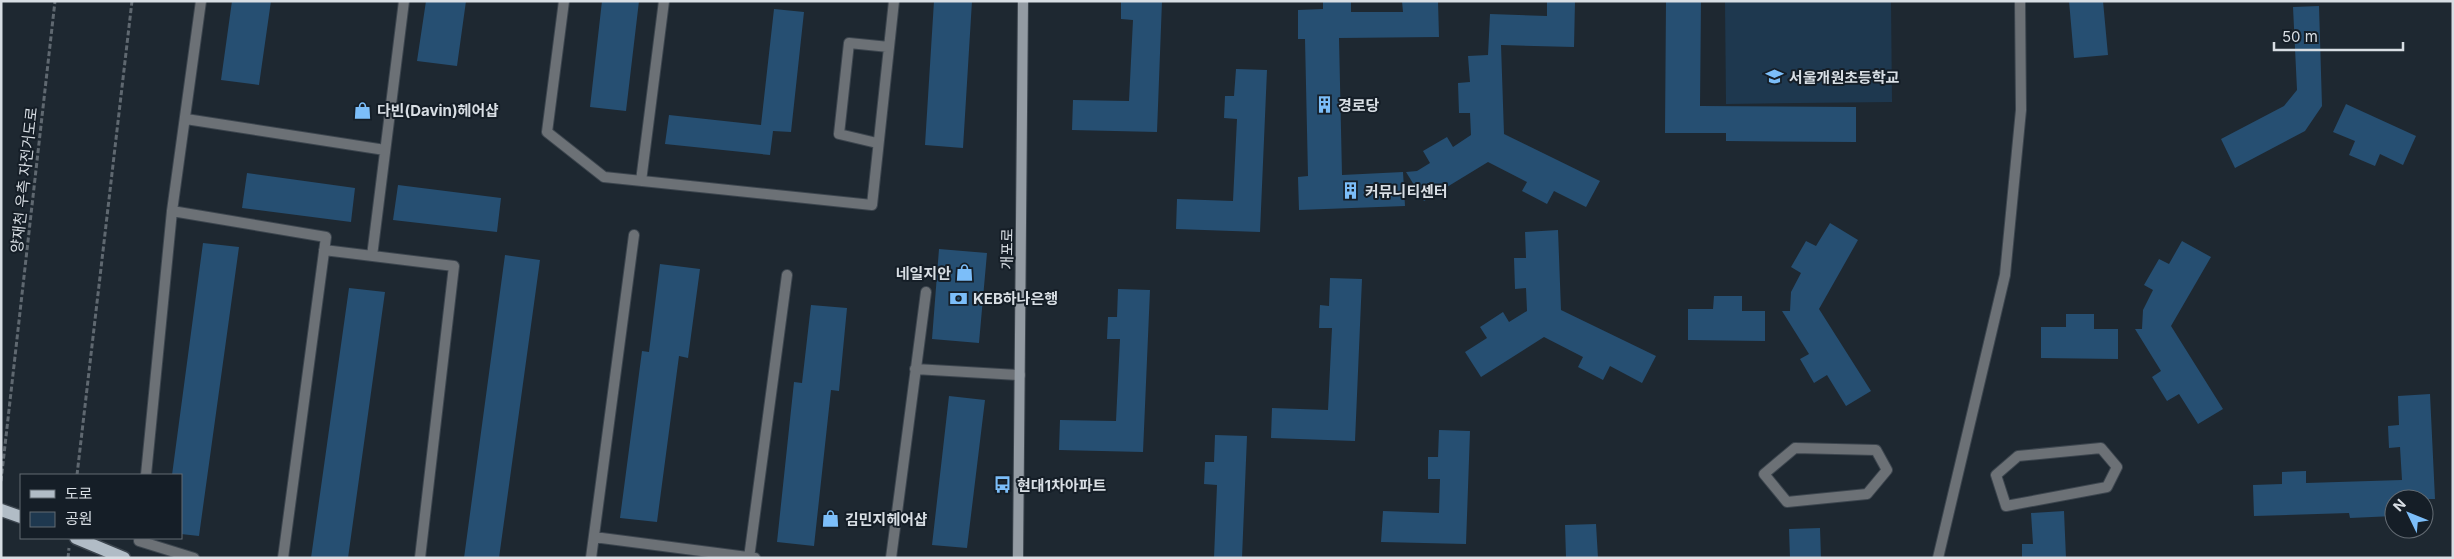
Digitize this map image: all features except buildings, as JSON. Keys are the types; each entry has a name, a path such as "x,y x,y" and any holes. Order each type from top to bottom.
{"main road":[{"path":"1,510 20,517"},
{"path":"78,539 124,558"}],"street":[{"path":"146,474 172,211 201,1"},
{"path":"372,256 404,1"},
{"path":"564,1 547,132 604,177 872,205 877,144 894,1"},
{"path":"641,181 664,1"},
{"name":"개포로","path":"1018,558 1023,1"},
{"path":"1938,558 2005,275 2021,110 2020,1"},
{"path":"877,144 839,134 848,52 850,43 889,46"},
{"path":"186,119 385,150"},
{"path":"172,211 326,238 283,558"},
{"path":"591,558 634,235"},
{"path":"324,250 454,266 420,558"},
{"path":"749,558 787,275"},
{"path":"891,558 926,292"},
{"path":"915,369 1020,375"},
{"path":"1795,448 1876,450 1887,470 1867,494 1787,502 1764,474 1795,448"},
{"path":"2101,448 2117,467 2107,487 2006,506 1996,475 2018,456 2101,448"},
{"path":"594,537 755,558"},
{"path":"140,539 139,541 194,558"}],"path":[{"name":"양재천 우측 자전거도로","path":"1,481 56,1"},
{"path":"77,474 132,1"}],"green space":[{"path":"1725,1 1891,1 1892,102 1726,104"}],"place":[{"name":"서울개원초등학교","path":"1775,77"},
{"name":"경로당","path":"1324,105"},
{"name":"다빈(Davin)헤어샵","path":"363,110"},
{"name":"커뮤니티센터","path":"1351,191"},
{"name":"네일지안","path":"965,273"},
{"name":"KEB하나은행","path":"959,298"},
{"name":"현대1차아파트","path":"1003,485"},
{"name":"김민지헤어샵","path":"831,519"}]}
